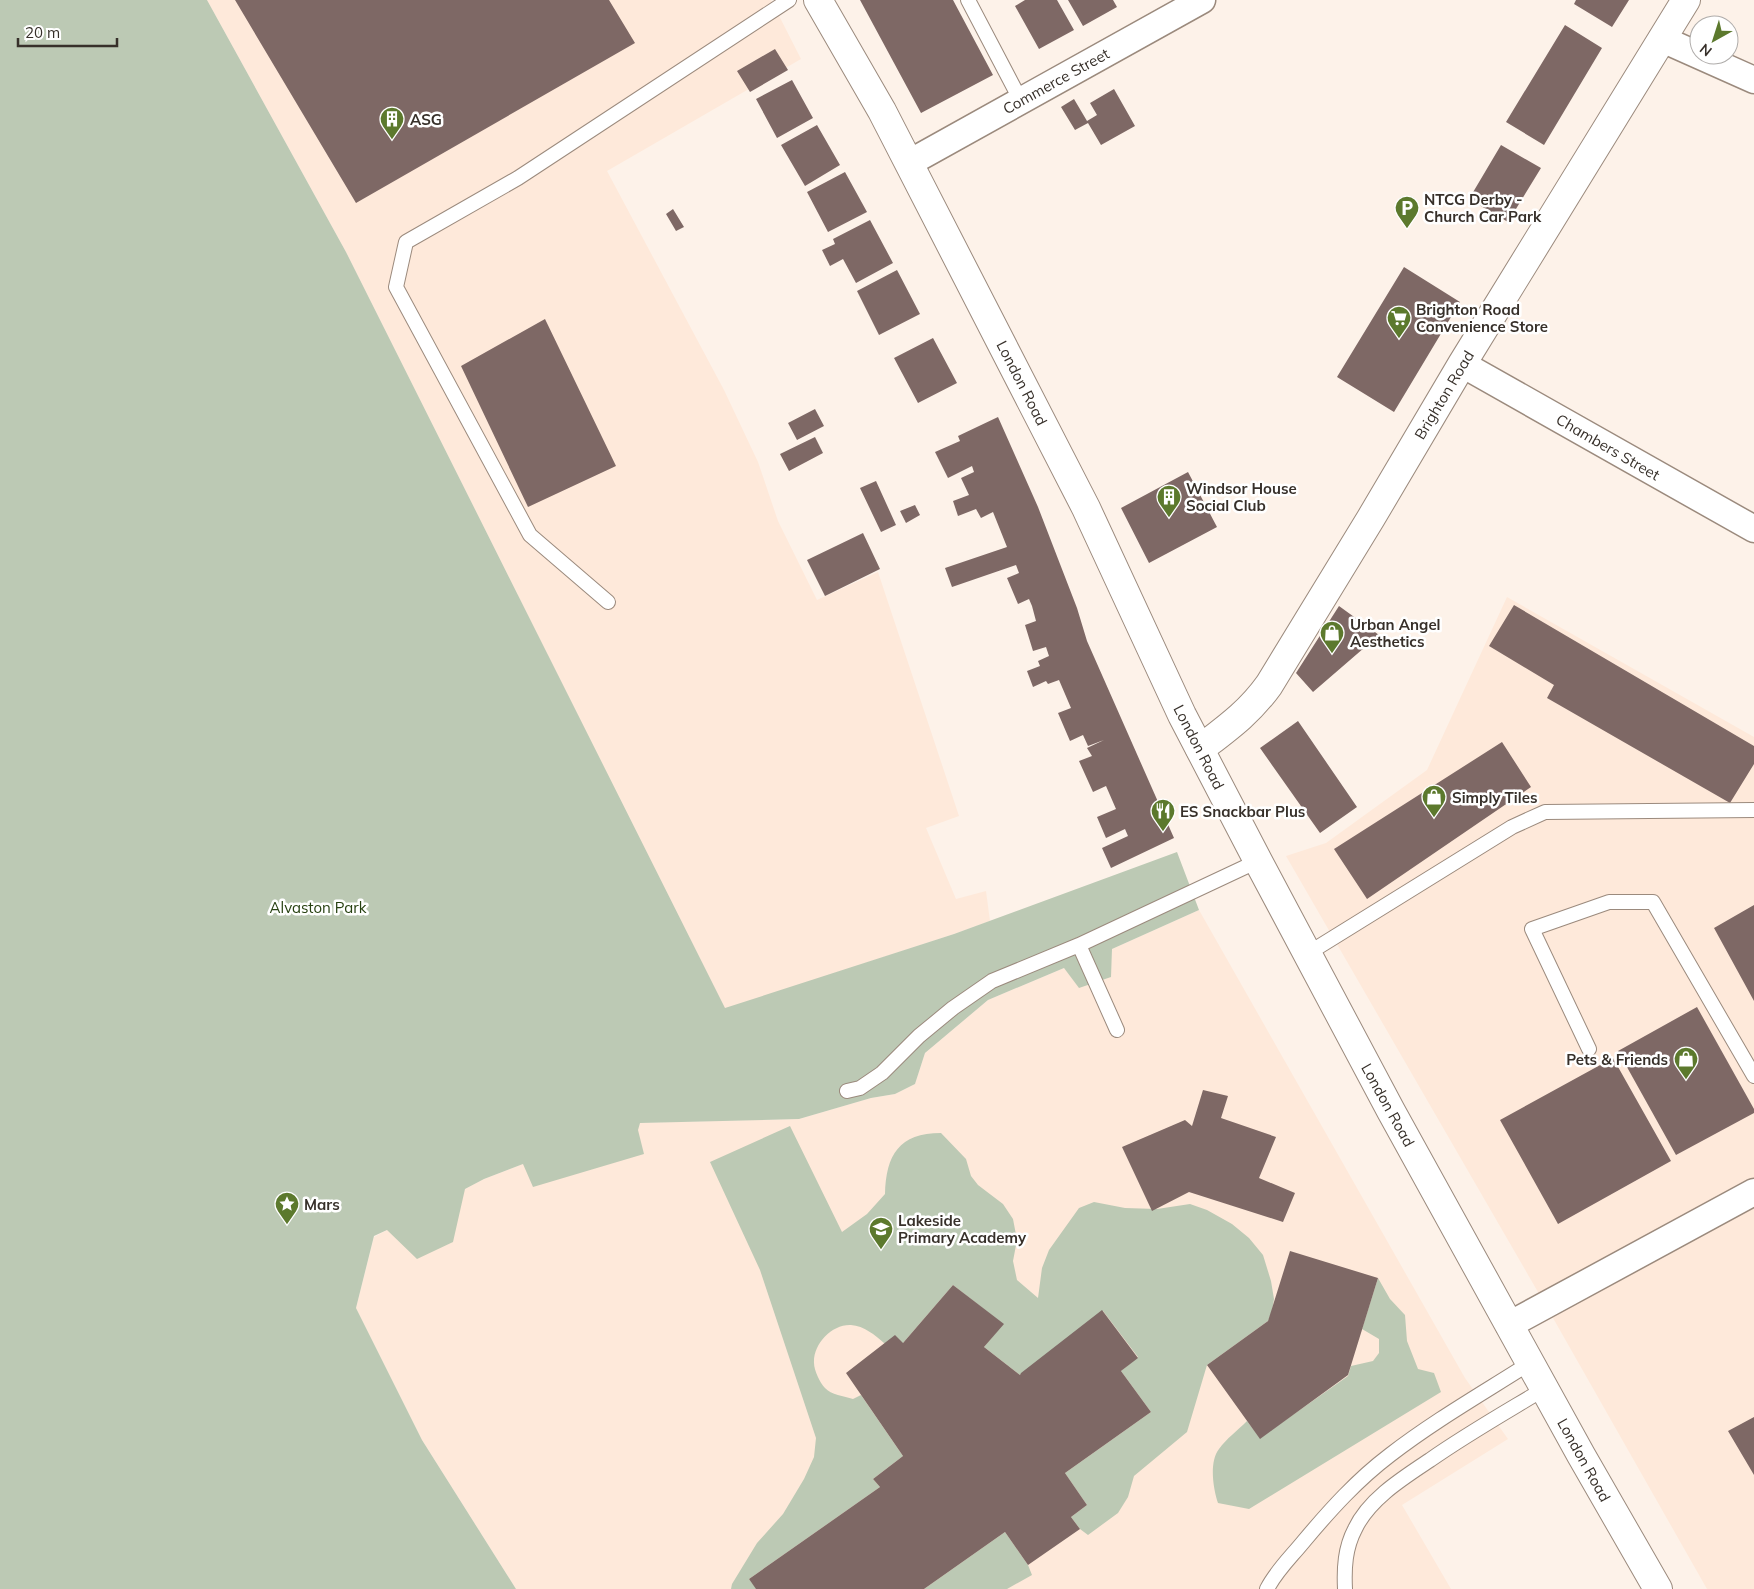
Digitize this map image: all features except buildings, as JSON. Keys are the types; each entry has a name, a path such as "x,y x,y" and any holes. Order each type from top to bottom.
{"main road":[{"name":"London Road","path":"818,0 882,111 1086,508 1200,749 1307,954 1530,1364 1658,1589"},
{"name":"Brighton Road","path":"1200,749 1242,718 1269,685 1462,364 1686,0"}],"street":[{"name":"Commerce Street","path":"909,163 1202,0"},
{"path":"1662,39 1754,80"},
{"name":"Chambers Street","path":"1462,364 1754,529"},
{"path":"1509,1325 1754,1192"}],"lane":[{"path":"608,602 530,535 396,287 406,242 518,178 789,0"},
{"path":"968,0 1021,100"},
{"path":"1307,954 1506,830 1545,812 1754,810"},
{"path":"847,1091 860,1088 882,1073 919,1036 980,988 992,981 1079,945 1258,861"},
{"path":"1589,1049 1532,929 1609,902 1653,902 1754,1076"},
{"path":"1079,945 1117,1030"},
{"path":"1267,1589 1276,1574 1329,1511 1365,1476 1421,1432 1530,1364"},
{"path":"1345,1589 1344,1570 1347,1547 1355,1528 1371,1507 1413,1471 1459,1440 1544,1389"}],"shaded area":[{"path":"207,0 771,0 801,59 607,171 724,390 758,462 778,521 817,600 878,572 959,816 926,828 956,899 986,891 990,921 725,1009 346,252"},
{"path":"1507,597 1754,737 1754,1589 1707,1589 1286,856 1326,843 1427,770"},
{"name":"Lakeside Primary Academy","path":"1199,910 1465,1378 1508,1439 1402,1505 1451,1589 516,1589 422,1440 356,1308 374,1237 484,1179 631,1123 799,1119 871,1098 895,1094 915,1084 925,1053 988,1000 1064,968 1096,983 1110,977 1112,949"}],"green space":[{"name":"Alvaston Park","path":"0,0 207,0 346,252 725,1008 954,934 1177,852 1199,910 1112,949 1111,977 1079,988 1064,968 988,1000 925,1053 915,1084 895,1094 871,1098 799,1119 640,1123 638,1130 644,1154 533,1187 523,1164 484,1179 465,1189 453,1242 417,1259 387,1230 374,1236 356,1308 422,1440 516,1589 0,1589"},
{"path":"790,1126 842,1232 867,1214 885,1194 888,1168 892,1158 905,1142 927,1134 941,1133 966,1159 971,1176 978,1185 1003,1204 1013,1219 1017,1240 1013,1261 1017,1280 1038,1298 1042,1268 1049,1250 1079,1208 1094,1202 1125,1208 1157,1209 1190,1204 1207,1210 1232,1224 1249,1238 1263,1255 1274,1299 1272,1311 1268,1321 1207,1365 1187,1432 1134,1476 1128,1497 1118,1513 1088,1535 1080,1529 1071,1517 1087,1505 1065,1473 1151,1412 1121,1371 1138,1357 1103,1311 1020,1375 984,1347 1003,1324 953,1285 903,1343 884,1343 869,1331 856,1326 851,1325 837,1328 825,1336 817,1349 814,1363 819,1380 825,1388 834,1394 853,1399 861,1395 903,1456 873,1479 880,1487 749,1579 757,1589 731,1589 732,1584 757,1543 783,1514 804,1479 814,1457 816,1438 760,1270 710,1162"},
{"path":"1378,1278 1390,1299 1405,1315 1407,1341 1418,1369 1434,1373 1441,1392 1249,1509 1218,1503 1213,1483 1213,1468 1216,1454 1225,1442 1247,1421 1260,1438 1348,1376 1351,1366 1373,1361 1379,1353 1379,1339 1362,1329"},
{"path":"1005,1532 1028,1565 1032,1575 1007,1589 924,1589"}],"place":[{"name":"ASG","path":"392,140"},
{"name":"NTCG Derby - Church Car Park","path":"1407,229"},
{"name":"Brighton Road Convenience Store","path":"1399,339"},
{"name":"Windsor House Social Club","path":"1169,518"},
{"name":"Urban Angel Aesthetics","path":"1332,654"},
{"name":"Simply Tiles","path":"1434,818"},
{"name":"ES Snackbar Plus","path":"1163,832"},
{"name":"Pets & Friends","path":"1686,1080"},
{"name":"Mars","path":"287,1225"},
{"name":"Lakeside Primary Academy","path":"881,1250"}]}
